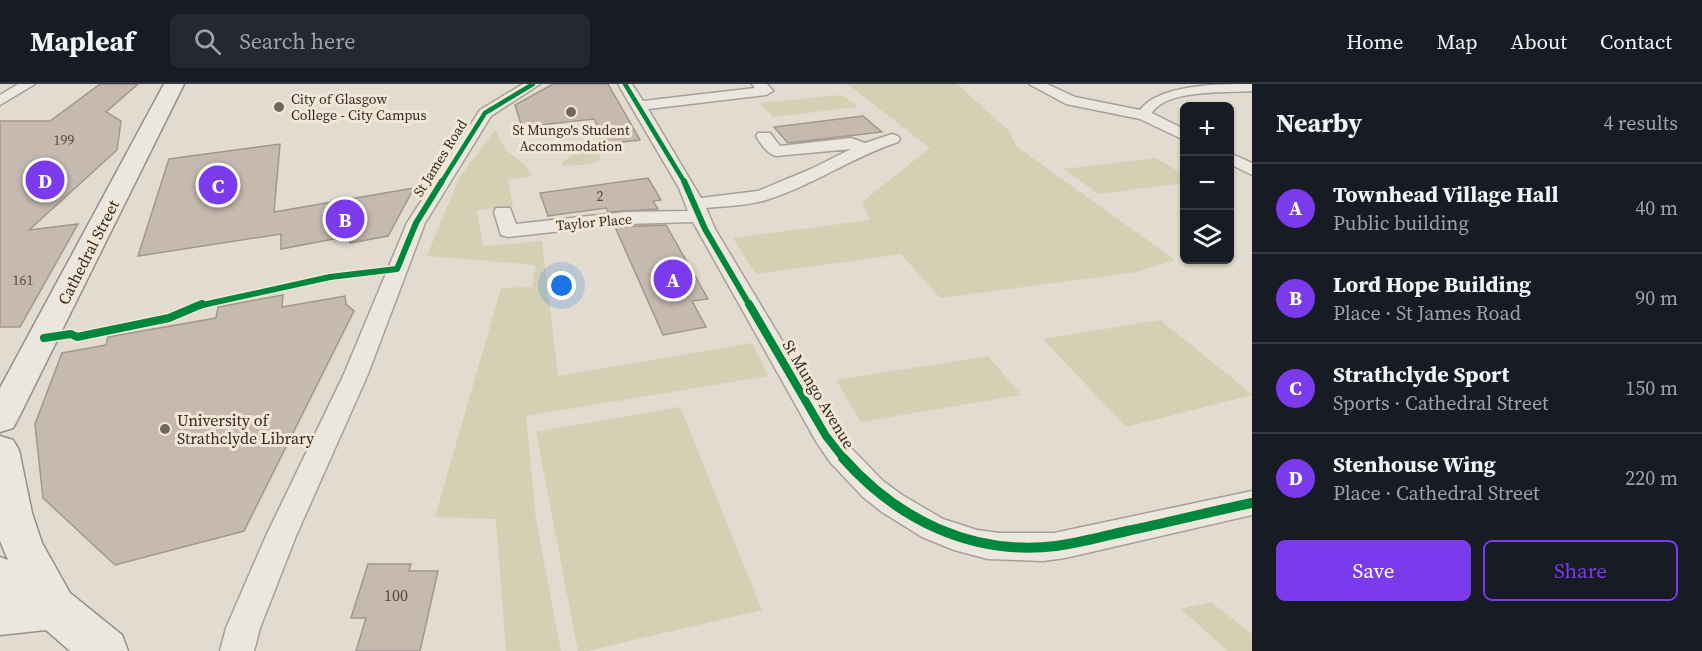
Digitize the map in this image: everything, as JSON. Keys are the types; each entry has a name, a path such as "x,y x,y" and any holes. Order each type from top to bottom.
{"street":[{"path":"0,101 28,84"},
{"name":"Cathedral Street","path":"0,419 60,308 174,84"},
{"name":"St James Road","path":"237,651 243,628 281,536 356,374 416,223 485,113 533,84"},
{"name":"St Mungo Avenue","path":"625,84 688,188 697,210 826,436 839,455 871,487 917,519 977,543 1035,549 1065,545 1252,503"},
{"path":"639,106 766,92 759,84"},
{"path":"1036,84 1071,101 1144,115 1180,133"},
{"path":"1144,115 1155,100 1174,95 1252,87"},
{"path":"764,136 776,151 851,143 864,148"},
{"path":"697,210 760,196 832,166 864,148 892,139"},
{"path":"1234,160 1252,170"},
{"name":"Taylor Place","path":"502,212 508,231 697,210"},
{"path":"0,450 12,513 23,548 54,608"},
{"path":"0,577 54,608 105,651"},
{"path":"0,614 54,608"}],"shaded area":[{"path":"847,84 957,84 1009,131 1016,146 1175,260 1136,272 940,298 901,254 756,274 733,238 870,220 862,202 930,148"},
{"path":"842,95 858,107 773,117 760,103"},
{"path":"495,130 505,149 528,168 531,176 508,180 513,206 477,210 483,246 542,241 558,376 752,343 768,376 526,416 536,520 561,651 506,651 496,519 435,517 501,288 532,287 536,265 427,256 459,178"},
{"path":"583,150 597,152 601,159 592,164 563,166 562,163"},
{"path":"1156,158 1180,173 1180,184 1099,194 1064,169"},
{"path":"1160,320 1252,395 1126,427 1043,339"},
{"path":"988,356 1021,395 861,422 836,380"},
{"path":"680,407 762,610 587,651 578,651 536,432"},
{"path":"1211,602 1252,634 1252,651 1228,651 1181,609"}],"building":[{"path":"100,84 138,84 106,112 121,121 117,150 29,230 78,224 20,327 0,327 0,121 50,121"},
{"name":"St Mungo's Student Accommodation","path":"553,84 608,84 640,140 606,144 594,119 522,127 515,105"},
{"path":"863,116 882,132 788,143 774,127"},
{"path":"280,144 274,212 414,188 388,236 350,243 349,236 281,249 281,234 138,256 169,159"},
{"path":"648,178 661,200 653,201 658,209 608,212 606,208 548,216 540,193"},
{"path":"666,225 708,299 692,301 706,327 663,335 615,227"},
{"name":"University of Strathclyde Library","path":"283,295 282,307 345,296 346,304 354,311 244,531 115,565 43,498 35,424 62,353 106,345 108,337 216,318 218,307"},
{"path":"368,564 411,564 409,571 438,571 420,651 356,651 366,618 351,618"}],"cycle path":[{"path":"44,338 71,334 77,337 169,318 207,302 330,277 397,269 416,223 485,113 533,84"},
{"path":"625,84 688,188 705,229 826,436 856,473 892,504 912,517 954,537 999,547 1021,548 1065,545 1252,503"}],"place":[{"name":"City of Glasgow College - City Campus","path":"279,107"},
{"name":"St Mungo's Student Accommodation","path":"571,112"},
{"name":"Stenhouse Wing","path":"45,180"},
{"name":"Strathclyde Sport","path":"218,185"},
{"name":"Lord Hope Building","path":"345,219"},
{"name":"Townhead Village Hall","path":"673,279"},
{"name":"University of Strathclyde Library","path":"165,429"}]}
